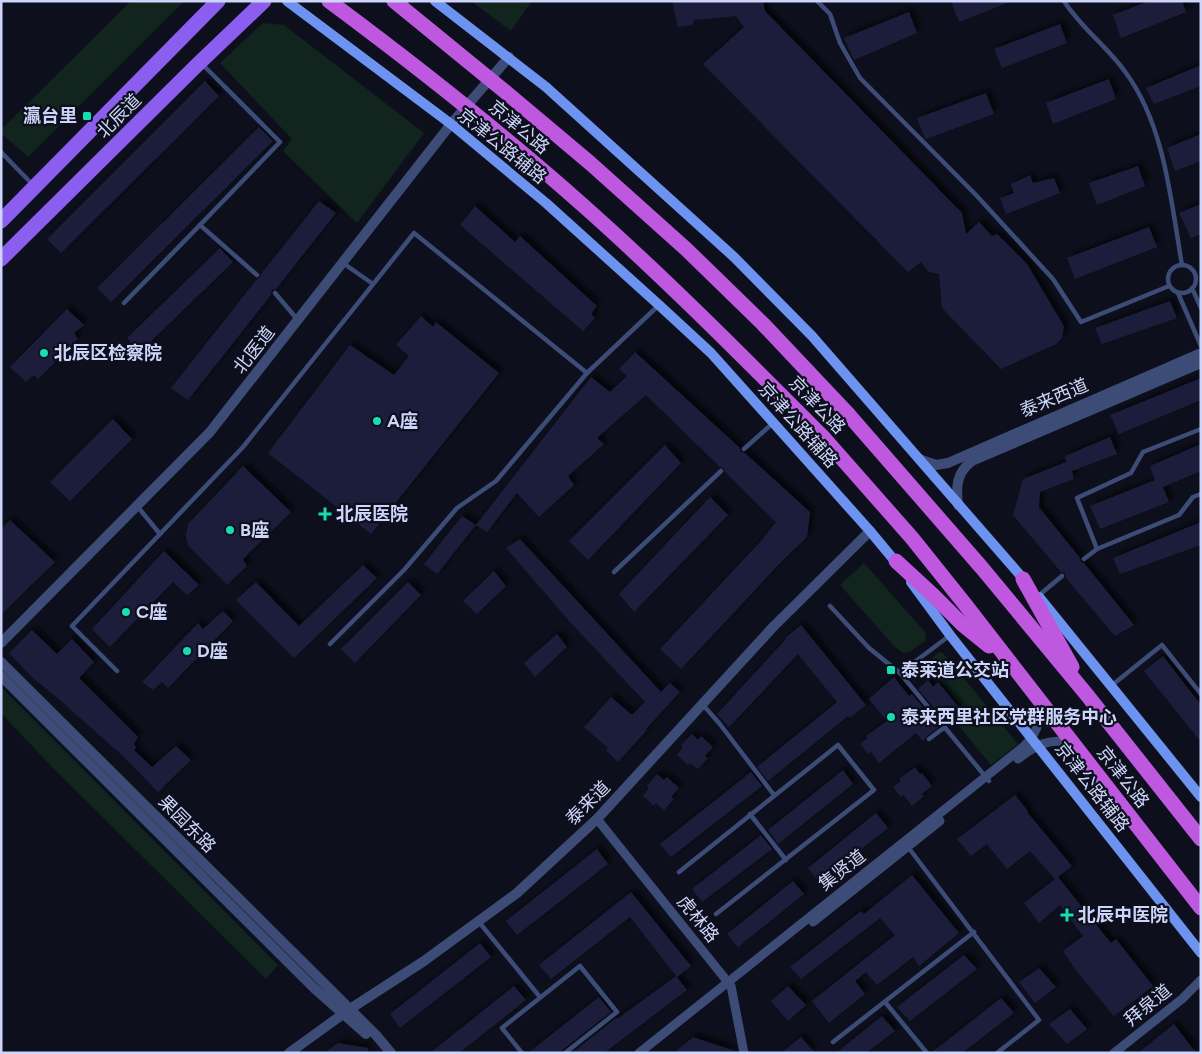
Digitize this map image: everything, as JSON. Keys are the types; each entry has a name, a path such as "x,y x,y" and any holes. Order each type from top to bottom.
{"highway":[{"name":"京津公路","path":"330,1 429,77 586,208 697,311 823,437 912,538 1201,908"},
{"name":"京津公路","path":"394,1 560,138 686,249 762,324 848,414 982,568 1087,695 1201,839"},
{"path":"896,561 963,625 1010,663"},
{"path":"1023,579 1049,623 1087,695"}],"main road":[{"name":"北辰道","path":"1,221 36,188 218,1"},
{"name":"北辰道","path":"1,259 264,1"},
{"name":"京津公路辅路","path":"287,1 451,124 546,203 711,353 896,561 950,635 1201,953"},
{"path":"435,1 546,87 734,257 812,336 1038,596 1201,797"}],"street":[{"name":"北医道","path":"1,643 210,432 451,124 509,57"},
{"name":"泰来西道","path":"919,459 936,465 948,462 1201,353"},
{"name":"泰来西道","path":"958,505 956,485 958,478 961,471 972,461 1201,363"},
{"name":"泰来道","path":"289,1053 424,961 517,893 597,819 773,627 870,531"},
{"name":"果园东路","path":"1,662 347,1012"},
{"name":"果园东路","path":"1,676 322,996 347,1012"},
{"name":"集贤道","path":"639,1053 906,844 987,779 1023,747 1035,741 1040,715 1038,698"},
{"path":"1035,741 1059,741 1076,746"},
{"name":"虎林路","path":"597,819 729,984 744,1053"},
{"name":"拜泉道","path":"1114,1053 1182,999 1201,980"},
{"name":"集贤道","path":"648,1053 729,984"},
{"path":"347,1012 384,1053"},
{"path":"347,1012 376,1035 391,1053"}],"lane":[{"path":"817,1 830,14 840,43 860,78 976,195 1053,279 1081,322 1169,286"},
{"path":"1064,1 1079,22 1125,72 1142,98 1160,149 1172,201 1182,265"},
{"path":"124,303 280,142 200,62"},
{"path":"1,152 36,188"},
{"path":"200,224 257,275"},
{"path":"118,671 72,626 243,447 414,233 587,373"},
{"path":"343,263 373,284"},
{"path":"1169,286 1169,272 1178,265 1188,266 1194,271 1194,285 1188,292 1178,293"},
{"path":"1169,286 1178,293 1201,346"},
{"path":"1192,288 1201,308"},
{"path":"275,293 298,320"},
{"path":"330,644 404,570 457,508 496,481 587,373 659,304"},
{"path":"744,449 774,422"},
{"path":"1097,549 1077,498 1131,473 1143,452 1201,429"},
{"path":"614,572 721,471"},
{"path":"1084,559 1097,549 1179,515 1193,497 1201,494"},
{"path":"136,506 160,534"},
{"path":"1038,596 1062,576"},
{"path":"830,606 869,648 900,673 987,779"},
{"path":"900,673 950,635"},
{"path":"1110,686 1162,645 1201,694"},
{"path":"702,704 719,723 774,795"},
{"path":"928,740 945,727"},
{"path":"679,872 838,745 874,790 716,914"},
{"path":"750,814 786,860"},
{"path":"906,844 1039,1020 997,1053"},
{"path":"479,921 540,997"},
{"path":"833,1042 974,932"},
{"path":"522,1053 502,1028 580,966 617,1012 565,1053"},
{"path":"885,1002 927,1053"}],"green space":[{"path":"131,1 184,1 28,157 1,133 1,130"},
{"path":"471,1 532,1 511,31"},
{"path":"263,23 284,25 424,133 357,223 283,151 292,139 220,63"},
{"path":"864,563 925,632 926,640 910,652 903,653 894,646 840,585"},
{"path":"939,652 943,653 1018,744 991,765 958,725 969,715 933,673 926,678 923,675 934,661 932,658"},
{"path":"1,687 278,965 266,979 51,766 1,713"}],"building":[{"path":"672,1 763,1 765,11 962,213 966,234 979,222 992,236 997,234 1027,264 1064,326 1062,338 1056,344 1001,369 942,308 939,274 929,272 921,262 908,272 703,64 744,27 736,16 695,20 692,25 678,27"},
{"path":"951,1 1010,1 1010,2 959,22"},
{"path":"1149,1 1182,1 1186,12 1121,38 1113,15"},
{"path":"909,12 917,33 854,60 844,38"},
{"path":"1060,24 1067,43 1002,68 994,49"},
{"path":"1201,65 1201,86 1154,104 1146,88"},
{"path":"1109,79 1116,99 1053,124 1046,103"},
{"path":"205,81 219,96 61,253 47,239"},
{"path":"986,93 994,114 925,138 917,118"},
{"path":"259,127 273,141 111,302 97,288"},
{"path":"1201,134 1201,161 1175,171 1167,148"},
{"path":"1138,166 1145,186 1097,205 1089,183"},
{"path":"1030,175 1033,183 1054,178 1060,193 1006,214 1000,198 1014,193 1011,184"},
{"path":"319,201 336,213 276,289 272,290 271,295 188,400 171,388 260,277"},
{"path":"1201,204 1201,234 1191,238 1179,213"},
{"path":"475,206 515,242 520,236 597,306 591,314 595,318 583,331 460,225"},
{"path":"1149,227 1157,247 1075,279 1067,258"},
{"path":"220,248 233,262 140,352 127,338"},
{"path":"1170,301 1177,318 1102,344 1095,328"},
{"name":"北辰区检察院","path":"67,309 84,325 74,333 78,339 38,379 34,375 26,382 10,367"},
{"name":"A座","path":"421,316 433,327 436,322 499,373 371,534 268,453 350,345 394,375 409,356 396,345"},
{"path":"635,352 740,448 741,452 745,453 810,512 807,537 782,561 681,669 660,649 761,541 776,522 725,472 724,468 720,467 646,395 597,438 604,444 568,476 574,485 539,517 517,493 487,532 476,525 591,377 610,392 627,376 619,369"},
{"path":"1201,378 1201,400 1119,434 1110,415"},
{"path":"113,419 132,439 70,501 50,482"},
{"path":"1110,437 1117,454 1072,471 1074,479 1040,492 1039,507 1080,558 1081,562 1084,563 1134,625 1115,636 1066,578 1065,573 1061,572 1013,515 1023,479 1066,462 1065,456"},
{"path":"1201,444 1201,471 1163,487 1169,502 1100,529 1090,506 1155,480 1150,466"},
{"path":"665,445 681,463 588,560 569,541"},
{"name":"B座","path":"243,466 291,512 243,559 247,566 227,585 188,545 186,536 188,524"},
{"path":"710,497 728,515 634,612 619,594"},
{"path":"462,516 476,525 437,574 424,564"},
{"path":"10,520 55,562 1,615 1,529"},
{"path":"1201,522 1201,545 1120,574 1113,558"},
{"path":"520,539 661,692 670,683 680,692 618,762 606,750 608,748 584,727 611,697 632,715 645,702 571,623 506,548"},
{"name":"C座","path":"164,551 199,585 187,595 173,582 110,647 92,629"},
{"path":"363,565 377,578 294,658 236,600 256,582 299,626"},
{"path":"494,571 506,586 477,614 463,601"},
{"path":"408,582 421,595 355,663 341,649"},
{"name":"D座","path":"223,611 233,621 168,688 162,682 153,690 142,682 198,623 203,629"},
{"path":"801,625 866,705 850,718 848,716 768,781 757,767 837,702 798,654 729,727 717,714 785,638"},
{"path":"32,630 57,654 72,639 94,662 79,678 138,737 134,744 136,748 134,750 152,767 176,746 191,760 158,792 124,757 33,678 9,653"},
{"path":"557,634 567,647 535,677 524,663"},
{"path":"1163,656 1201,705 1201,742 1144,671"},
{"path":"894,677 909,696 912,694 939,727 923,741 916,733 879,763 871,752 868,754 860,744 868,738 866,736 887,721 869,699"},
{"path":"928,680 933,687 938,682 961,710 946,722 918,689"},
{"path":"692,734 698,740 701,736 713,747 705,756 708,758 698,769 690,763 688,765 677,755 683,747 681,745"},
{"path":"915,767 932,786 912,806 904,795 901,797 893,787 901,781 899,779"},
{"path":"843,770 853,784 778,844 768,830"},
{"path":"751,772 762,786 671,857 660,844"},
{"path":"657,774 664,780 667,777 679,788 671,797 674,799 664,810 656,803 654,806 643,796 649,788 647,786"},
{"path":"1015,795 1072,866 1058,877 1111,943 1116,939 1153,986 1114,1016 1075,969 1063,951 1083,936 1060,905 1039,923 1024,903 1055,879 1030,851 1007,869 987,844 971,856 957,839"},
{"path":"876,813 888,828 819,882 808,868"},
{"path":"761,835 772,849 702,902 692,889"},
{"path":"597,849 608,864 517,935 506,921"},
{"path":"912,875 959,933 919,966 913,957 877,985 866,972 855,981 865,994 829,1023 812,1001 895,935 880,918 801,979 790,967 861,911 864,914"},
{"path":"793,881 804,894 738,947 727,934"},
{"path":"631,892 691,966 677,977 630,917 551,979 539,965"},
{"path":"480,943 491,957 400,1028 390,1014"},
{"path":"964,955 977,969 910,1021 897,1007"},
{"path":"1039,968 1056,987 1035,1003 1019,982"},
{"path":"676,976 687,990 604,1053 572,1053 616,1018"},
{"path":"514,986 526,1000 459,1053 430,1053"},
{"path":"788,986 806,1005 788,1021 771,1001"},
{"path":"599,997 611,1012 562,1050 561,1053 528,1053"},
{"path":"1001,998 1014,1013 962,1053 931,1053"},
{"path":"1070,1009 1087,1029 1067,1044 1049,1024"},
{"path":"882,1016 895,1031 866,1053 836,1053"},
{"path":"1174,1024 1196,1053 1138,1053"},
{"path":"693,1037 735,1051 735,1053 674,1053"},
{"path":"801,1037 815,1053 781,1053"},
{"path":"338,1043 368,1048 368,1053 324,1053"}],"place":[{"name":"瀛台里","path":"87,116"},
{"name":"北辰区检察院","path":"44,353"},
{"name":"A座","path":"377,421"},
{"name":"北辰医院","path":"325,514"},
{"name":"B座","path":"230,530"},
{"name":"C座","path":"126,612"},
{"name":"D座","path":"187,651"},
{"name":"泰莱道公交站","path":"891,670"},
{"name":"泰来西里社区党群服务中心","path":"891,717"},
{"name":"北辰中医院","path":"1067,915"}]}
